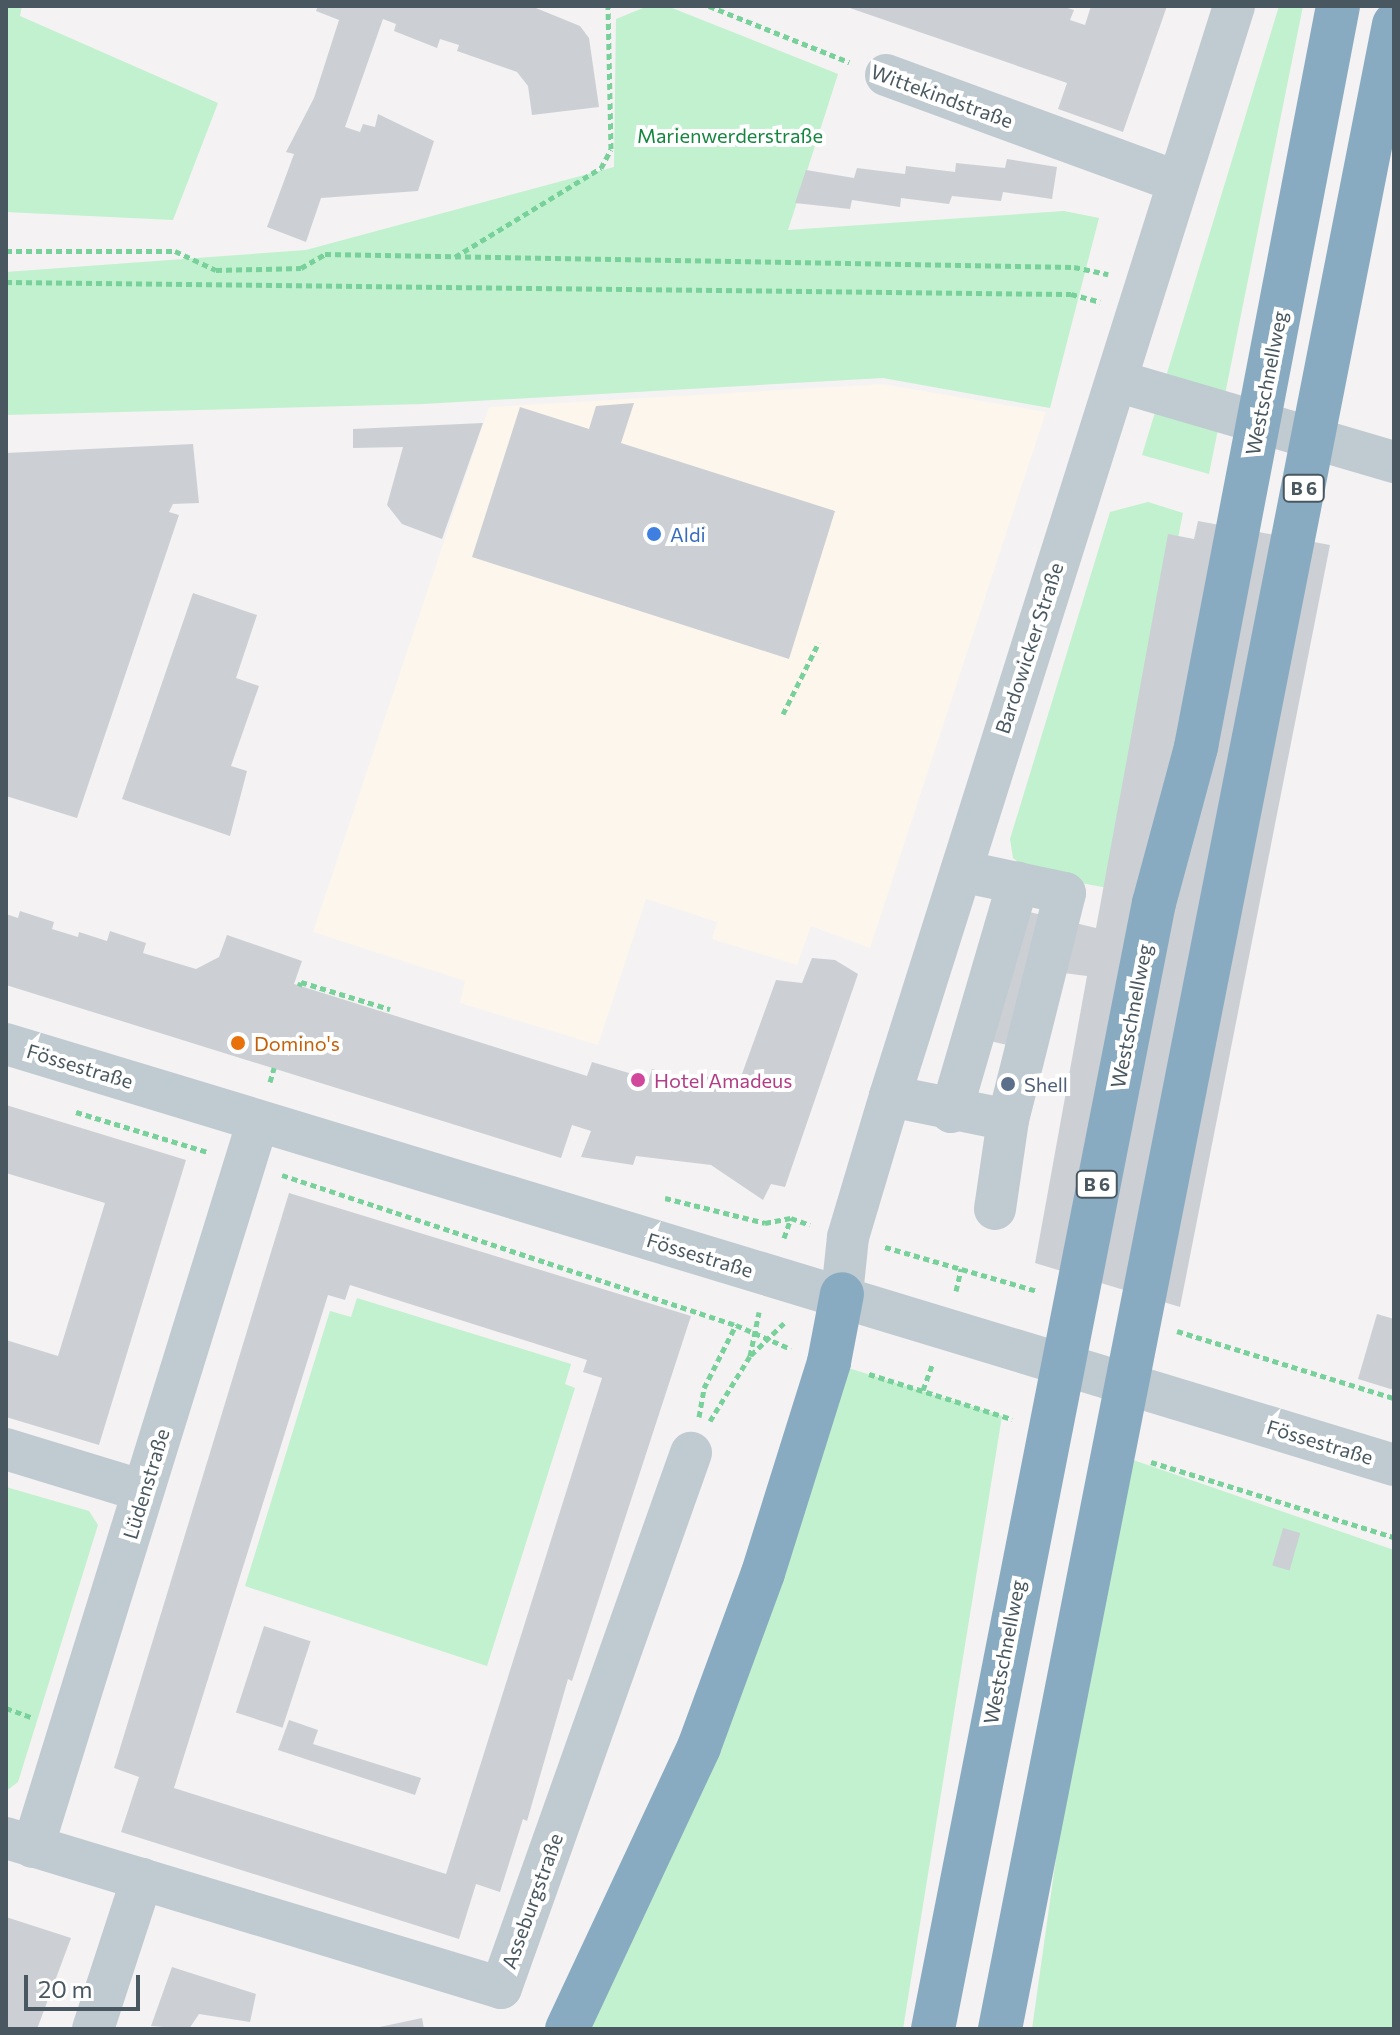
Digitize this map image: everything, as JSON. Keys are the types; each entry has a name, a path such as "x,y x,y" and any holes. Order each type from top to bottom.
{"highway":[{"name":"Westschnellweg","path":"933,2023 1024,1546 1154,903 1196,747 1338,6"},
{"name":"B 6","path":"1000,2029 1394,24"},
{"path":"568,2028 699,1747 763,1573 829,1362 842,1294"},
{"path":"1019,2029 1023,1911"}],"street":[{"name":"Bardowicker Straße","path":"842,1294 848,1237 890,1096 1234,6"},
{"name":"Wittekindstraße","path":"886,75 1178,182"},
{"path":"1117,381 1394,462"},
{"path":"961,871 1065,893 1008,1120 995,1209"},
{"path":"951,1112 1018,883"},
{"name":"Fössestraße","path":"6,1044 842,1294 1394,1465"},
{"path":"890,1096 951,1112 1008,1120"},
{"name":"Lüdenstraße","path":"20,1842 143,1491 258,1121"},
{"path":"6,1449 143,1491"},
{"name":"Asseburgstraße","path":"20,1842 501,1988 691,1453"},
{"path":"93,2029 142,1879"}],"path":[{"path":"454,257 601,168 611,149 608,6"},
{"name":"Wittekindstraße","path":"709,6 886,75"},
{"path":"6,251 175,251 216,270 301,268 325,254 1074,267 1141,296"},
{"path":"6,282 1141,296"},
{"path":"783,714 819,642"},
{"path":"299,986 301,982 390,1009"},
{"path":"66,1108 245,1163 736,1325 752,1335 829,1362"},
{"path":"704,1388 736,1325"},
{"path":"691,1453 750,1356 752,1335"}],"shaded area":[{"path":"883,384 1046,412 870,948 811,926 797,965 712,939 717,922 646,899 598,1045 460,1003 465,981 313,932 489,407"}],"green space":[{"path":"6,6 22,6 20,16 218,103 173,220 6,212"},
{"name":"Marienwerderstraße","path":"648,6 667,6 838,74 788,230 1064,211 1099,218 1050,408 883,378 423,404 6,415 6,272 306,250 614,167 616,19"},
{"path":"1279,6 1303,6 1209,474 1142,455"},
{"path":"1148,502 1183,513 1108,888 1032,874 1013,858 1010,839 1110,512"},
{"path":"357,1298 571,1364 565,1384 575,1388 487,1666 245,1586 330,1311 351,1317"},
{"path":"829,1362 1002,1416 903,2029 568,2029"},
{"path":"1113,1453 1394,1550 1394,2029 1032,2029"},
{"path":"6,1487 89,1511 98,1525 18,1782 6,1791"}],"building":[{"path":"318,6 531,6 580,26 589,38 599,107 532,115 528,86 517,72 457,51 459,45 440,39 437,48 394,31 396,24 383,19 345,127 360,132 363,124 375,127 378,114 434,141 418,191 321,198 306,242 267,227 294,154 286,152 314,98 339,20 316,11"},
{"path":"844,6 1061,6 1074,10 1070,20 1085,25 1091,6 1167,6 1123,132 1058,109 1067,83"},
{"path":"1007,159 1057,167 1052,199 1003,192 1001,201 952,196 949,204 901,198 900,207 852,200 850,209 795,203 806,170 854,178 857,168 905,174 906,166 955,172 956,163 1005,168"},
{"name":"Aldi","path":"634,403 621,443 835,511 789,659 472,557 520,407 589,429 596,406"},
{"path":"483,423 442,539 402,524 387,505 403,447 353,448 353,429"},
{"path":"193,444 199,503 173,504 169,512 179,515 77,818 6,796 6,453"},
{"path":"1198,521 1330,545 1180,1307 1035,1263 1087,976 1056,972 1037,1052 977,1038 1009,907 1096,928 1168,534 1194,539"},
{"path":"193,593 257,615 236,678 259,686 231,766 247,771 230,836 122,799"},
{"path":"20,911 54,922 52,929 78,937 79,932 107,941 110,931 146,943 143,953 196,969 219,957 227,935 302,961 294,984 587,1076 592,1062 649,1079 652,1069 694,1082 697,1074 738,1085 776,980 802,983 812,958 835,960 858,974 785,1187 771,1184 763,1200 711,1165 636,1156 633,1165 581,1157 591,1131 572,1125 561,1158 6,985 6,914 18,918"},
{"path":"6,1105 186,1160 99,1445 6,1417 6,1340 58,1356 105,1203 6,1173"},
{"path":"289,1193 691,1316 572,1681 568,1679 527,1821 523,1819 500,1892 476,1884 459,1939 121,1832 139,1777 114,1768","holes":["350,1285 587,1360 583,1372 602,1378 446,1874 174,1788 328,1295 345,1300"]},
{"path":"1377,1314 1394,1319 1394,1390 1358,1379"},
{"path":"1283,1528 1300,1533 1290,1570 1272,1565"},
{"path":"264,1626 311,1641 282,1728 236,1713"},
{"path":"289,1720 318,1730 313,1744 421,1778 415,1795 278,1750"},
{"path":"6,1917 71,1938 37,2029 6,2029"},
{"path":"172,1967 256,1994 250,2022 199,2014 189,2029 151,2026"},
{"path":"422,2018 424,2029 375,2029 375,2028"}],"place":[{"name":"Aldi","path":"654,534"},
{"name":"Domino's","path":"238,1043"},
{"name":"Hotel Amadeus","path":"638,1080"},
{"name":"Shell","path":"1008,1084"}]}
